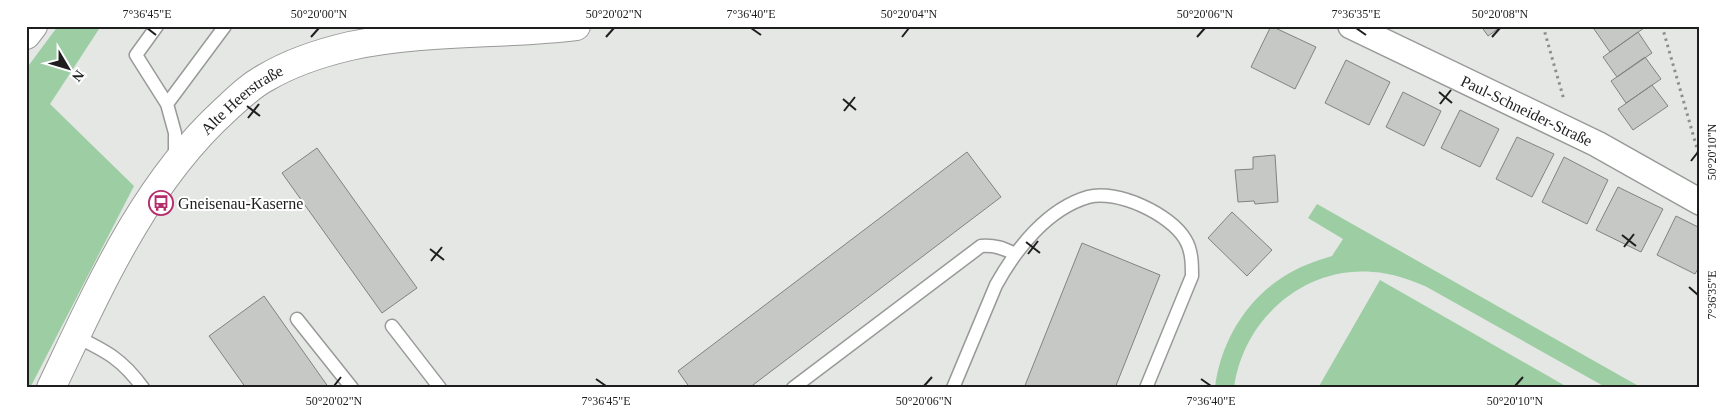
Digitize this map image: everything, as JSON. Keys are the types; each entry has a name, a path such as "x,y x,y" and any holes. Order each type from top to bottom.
{"main road":[{"path":"26,35 33,26"},
{"name":"Alte Heerstraße","path":"51,388 117,254 144,207 175,162 196,139 240,96 263,78 288,65 351,46 417,37 576,26"}],"street":[{"name":"Paul-Schneider-Straße","path":"1351,26 1597,144 1700,202"}],"lane":[{"path":"158,26 136,56 167,104 175,134 175,162"},
{"path":"167,104 225,26"},
{"path":"953,388 1004,269 1025,241 1054,215 1090,196 1110,196 1126,200 1162,216 1186,240 1192,259 1192,276 1146,388"},
{"path":"793,388 981,246 1001,247 1015,254"},
{"path":"297,319 352,388"},
{"path":"392,326 440,388"},
{"path":"75,336 112,355 125,366 143,388"}],"path":[{"path":"1543,26 1572,132"},
{"path":"1662,26 1700,160"}],"green space":[{"path":"58,26 101,26 50,104 134,186 30,388 26,388 26,69"},
{"path":"1317,204 1642,388 1607,388 1425,286 1386,274 1347,272 1323,278 1301,288 1281,302 1263,320 1250,340 1240,363 1234,388 1215,388 1222,355 1229,340 1246,311 1257,298 1289,273 1332,256 1343,239 1308,218"},
{"path":"1380,280 1569,388 1318,388"}],"building":[{"path":"1271,26 1316,47 1295,89 1251,67"},
{"path":"1481,26 1502,26 1488,36"},
{"path":"1598,26 1643,26 1644,28 1610,52 1594,29"},
{"path":"1638,32 1652,53 1617,77 1603,57"},
{"path":"1645,57 1661,79 1626,103 1611,81"},
{"path":"1346,60 1390,82 1369,125 1325,103"},
{"path":"1652,85 1668,106 1633,130 1618,109"},
{"path":"1403,92 1441,111 1424,146 1386,127"},
{"path":"1460,110 1499,129 1480,167 1441,148"},
{"path":"1517,137 1554,154 1532,197 1496,179"},
{"path":"317,148 417,288 382,313 282,173"},
{"path":"967,152 1001,197 749,388 690,388 678,371"},
{"path":"1275,155 1278,202 1255,204 1254,201 1238,202 1235,170 1253,169 1253,157"},
{"path":"1564,157 1608,180 1587,224 1542,202"},
{"path":"1618,187 1663,209 1641,252 1596,230"},
{"path":"1232,212 1272,250 1247,276 1208,238"},
{"path":"1676,216 1700,228 1700,265 1695,274 1657,255"},
{"path":"1082,243 1160,275 1115,388 1024,388"},
{"path":"264,296 329,388 246,388 209,336"}],"place":[{"name":"Gneisenau-Kaserne","path":"161,203"}]}
